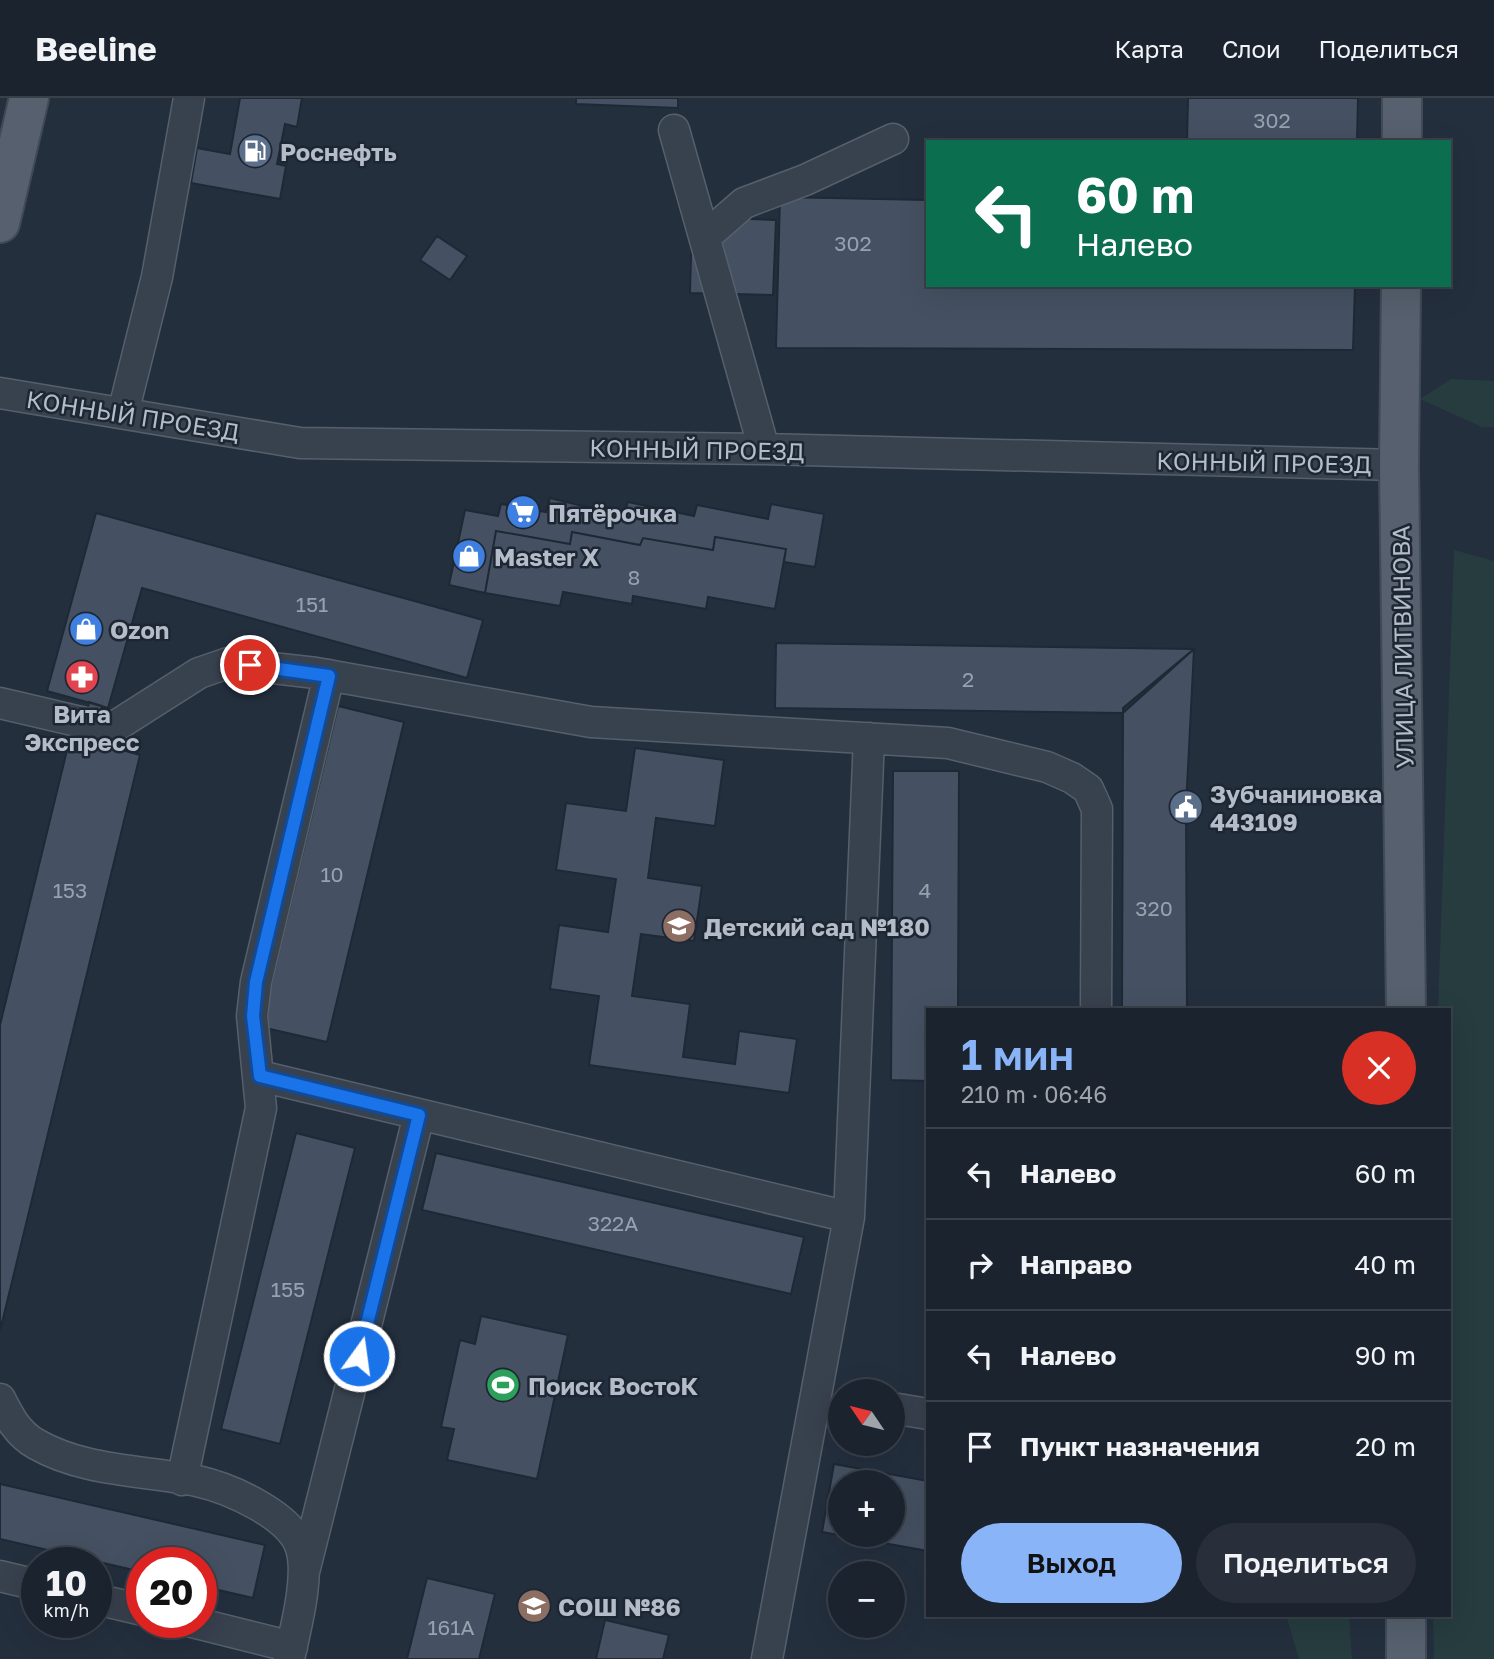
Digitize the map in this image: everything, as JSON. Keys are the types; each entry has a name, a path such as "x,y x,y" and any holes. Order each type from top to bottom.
{"main road":[{"path":"0,223 29,98"},
{"path":"1402,98 1402,140"},
{"name":"УЛИЦА ЛИТВИНОВА","path":"1401,287 1399,465 1406,1008"},
{"path":"1406,1617 1406,1659"}],"street":[{"path":"123,413 157,277 188,98"},
{"path":"674,130 764,449"},
{"path":"705,237 744,203 805,180 893,139"},
{"name":"КОННЫЙ ПРОЕЗД","path":"0,393 300,443 764,449 1399,465"},
{"path":"0,703 111,729 200,673 228,663 329,676 591,722 948,743 1047,767 1088,789 1097,809 1096,1008"},
{"path":"181,1480 257,1138 261,1108 253,1016 256,982 329,676"},
{"path":"767,1659 827,1398 849,1217 869,738"},
{"path":"260,1076 849,1217"},
{"path":"217,1630 290,1653 304,1572 419,1115"},
{"path":"0,1399 15,1427 35,1444 86,1464 198,1481 257,1504 290,1527 301,1548 304,1572"},
{"path":"905,1410 926,1414"},
{"path":"0,1576 21,1581"}],"green space":[{"path":"1451,379 1494,381 1494,427 1482,427 1420,399"},
{"path":"1454,550 1494,561 1494,1659 1434,1659 1433,1617 1451,1617 1451,1008 1438,1008"},
{"path":"1287,1617 1349,1617 1352,1659 1299,1659"}],"building":[{"name":"Роснефть","path":"240,98 302,98 297,127 285,124 277,164 286,166 280,199 191,183 197,148 230,154"},
{"path":"576,98 678,98 678,108 576,104"},
{"path":"1188,98 1358,98 1357,140 1187,140"},
{"path":"780,197 926,200 926,287 1355,287 1353,350 776,348"},
{"path":"692,217 776,220 773,295 690,293"},
{"path":"437,236 467,256 450,280 420,260"},
{"path":"550,498 623,516 628,502 694,516 697,505 768,519 771,504 824,514 815,567 784,562 786,549 715,537 713,550 643,538 640,545 572,532 570,544 496,531 485,593 449,585 465,510 498,516 501,504 546,512"},
{"path":"96,513 483,620 467,678 142,588 108,708 47,691"},
{"path":"496,531 570,544 572,532 640,545 643,538 713,550 715,537 786,549 775,609 708,597 706,609 633,596 632,604 563,592 560,606 485,593"},
{"path":"776,643 1194,649 1123,713 775,708"},
{"path":"1194,649 1186,807 1187,1008 1122,1008 1123,708"},
{"path":"89,702 102,706 94,742 140,755 0,1331 0,1025 70,738 81,741"},
{"path":"338,706 404,722 327,1042 261,1027"},
{"path":"635,748 724,760 715,826 656,818 648,878 702,886 694,941 641,934 632,996 690,1004 683,1057 735,1064 739,1031 797,1039 789,1093 589,1065 599,996 550,989 559,925 608,932 616,879 556,870 566,803 626,811"},
{"path":"893,771 959,771 958,1008 926,1008 926,1081 891,1080"},
{"path":"296,1133 355,1148 280,1444 221,1429"},
{"path":"436,1153 804,1237 791,1294 422,1210"},
{"name":"Поиск ВостоК","path":"481,1316 568,1335 537,1479 447,1460 454,1429 441,1427 460,1340 475,1344"},
{"path":"834,1464 867,1470 833,1470"},
{"path":"905,1477 926,1481 926,1551 905,1547"},
{"path":"0,1484 265,1545 253,1598 217,1590 217,1547 126,1547 126,1568 112,1565 112,1547 34,1547 0,1539"},
{"path":"828,1498 828,1533 822,1532"},
{"path":"427,1578 495,1594 479,1659 407,1659"},
{"path":"605,1620 669,1635 663,1659 596,1659"}],"place":[{"name":"Роснефть","path":"255,151"},
{"name":"Пятёрочка","path":"523,512"},
{"name":"Master X","path":"469,556"},
{"name":"Ozon","path":"86,629"},
{"name":"Вита Экспресс","path":"82,677"},
{"name":"Зубчаниновка 443109","path":"1186,807"},
{"name":"Детский сад №180","path":"679,926"},
{"name":"Поиск ВостоК","path":"503,1385"},
{"name":"СОШ №86","path":"534,1606"}],"route":[{"path":"250,665 329,676 256,982 253,1016 260,1076 419,1115 359,1356"}]}
